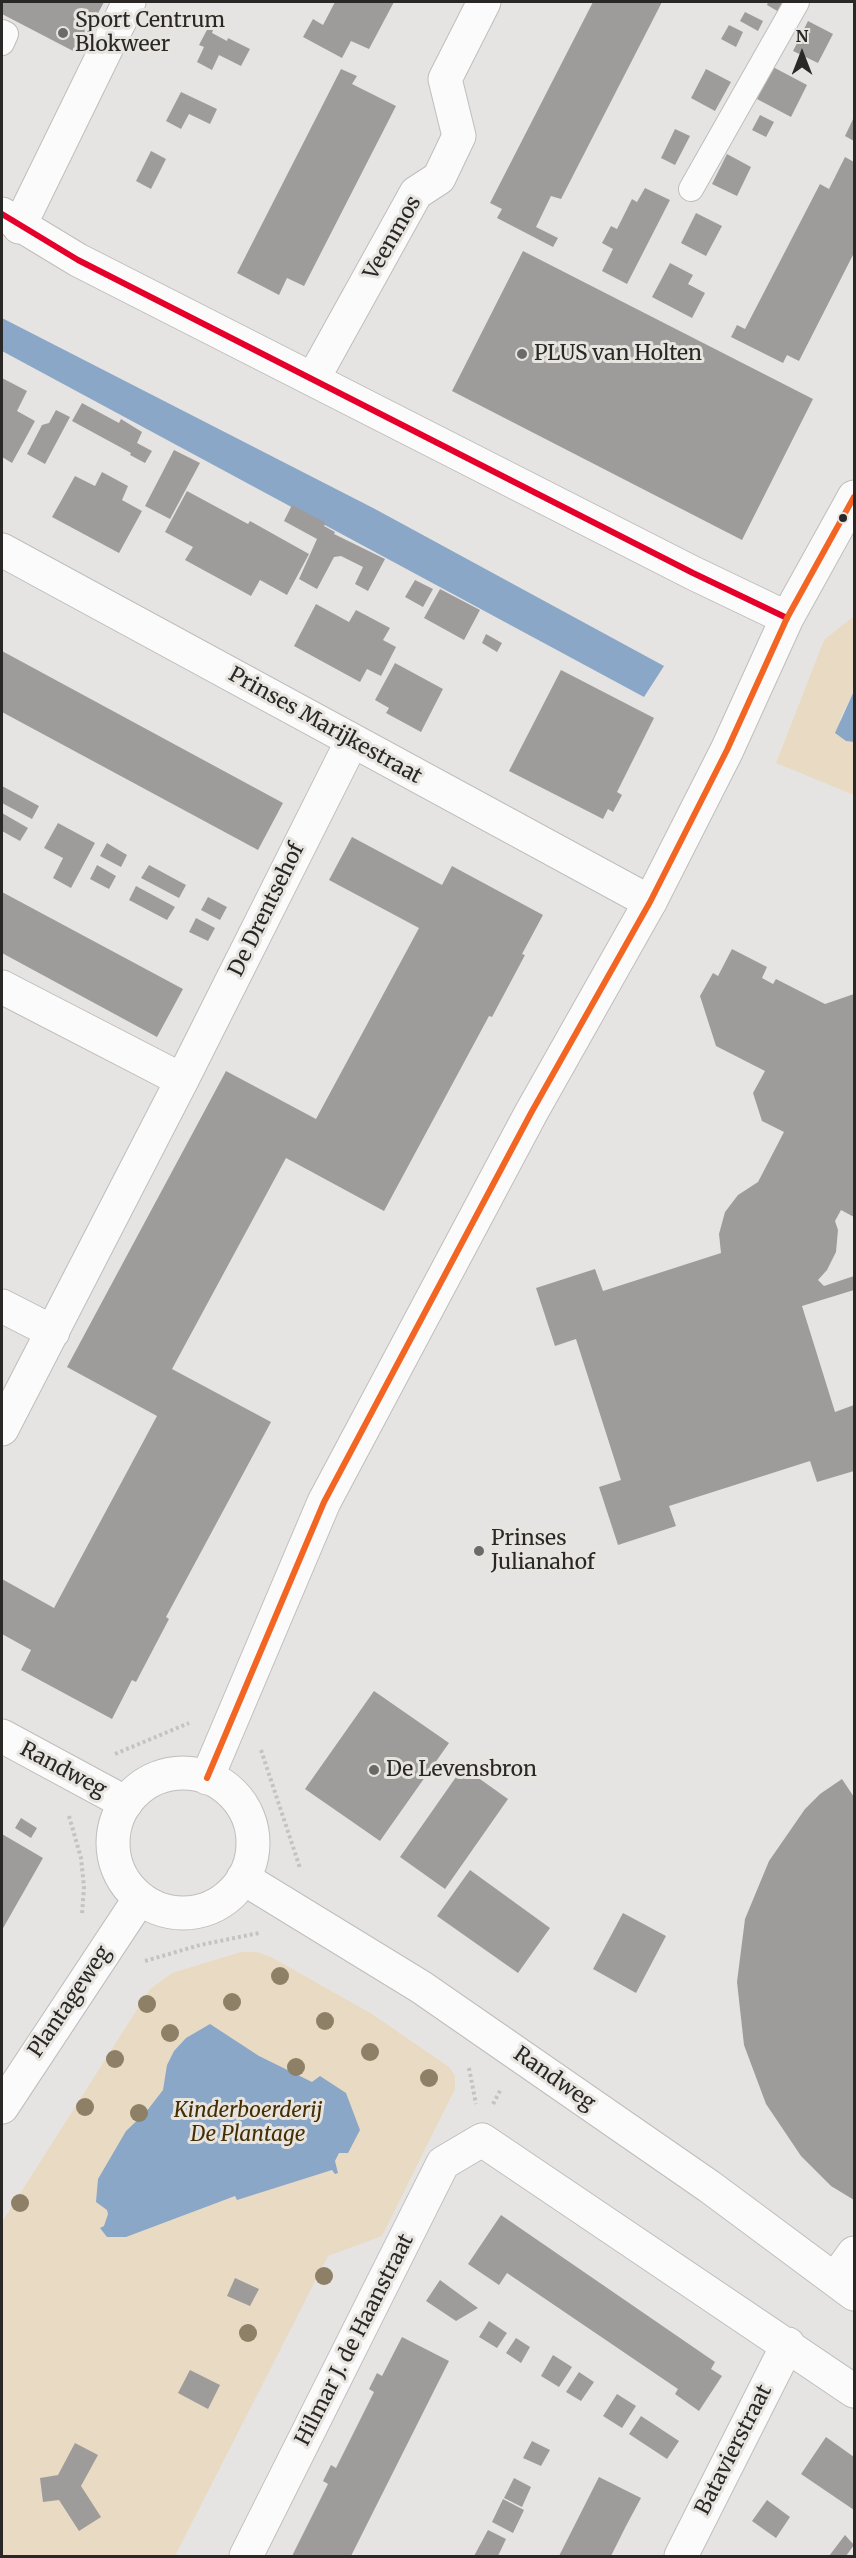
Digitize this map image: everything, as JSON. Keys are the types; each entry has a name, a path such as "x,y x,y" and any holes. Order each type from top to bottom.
{"street":[{"path":"129,2 10,221 78,260 693,573 787,618"},
{"name":"Veenmos","path":"313,379 416,193 439,178 459,136 445,79 484,2"},
{"path":"207,1778 324,1502 531,1113 650,902 727,750 787,618 855,497"},
{"name":"Prinses Marijkestraat","path":"2,550 650,902"},
{"name":"De Drentsehof","path":"2,1429 182,1080 352,741"},
{"path":"2,987 182,1080"},
{"path":"2,1306 52,1332"},
{"name":"Randweg","path":"2,1736 126,1803"},
{"path":"177,1774 207,1778 232,1794 249,1820 252,1831 252,1856 243,1878 229,1896 221,1902 190,1913 159,1908 140,1898 123,1878 114,1853 115,1827 126,1803 142,1788 162,1777 177,1774"},
{"name":"Randweg","path":"243,1878 421,1987 710,2187 845,2287"},
{"name":"Plantageweg","path":"2,2107 140,1898"},
{"path":"482,2140 855,2391"},
{"name":"Hilmar J. de Haanstraat","path":"246,2556 443,2163 482,2140"},
{"path":"845,2287 855,2253"},
{"name":"Batavierstraat","path":"681,2556 788,2344"}],"lane":[{"path":"691,189 797,2"},
{"path":"2,32 6,34 2,43"}],"path":[{"path":"194,1721 226,1732 261,1750 302,1873 285,1904 265,1932 200,1945 147,1962 112,1940 82,1917 84,1887 81,1858 67,1810 95,1763 194,1721"},
{"path":"469,2063 482,2140"}],"green space":[{"path":"854,616 854,691 840,719 846,741 854,742 854,795 776,763 824,640"},
{"name":"Kinderboerderij De Plantage","path":"241,1952 257,1952 273,1958 372,2014 449,2067 455,2076 455,2089 382,2236 328,2256 175,2556 2,2556 2,2222 150,1989 172,1973"}],"water":[{"path":"2,318 375,509 664,666 644,697 2,351"},
{"path":"854,691 854,742 846,741 835,733"},
{"path":"210,2024 259,2056 312,2082 320,2076 346,2093 360,2130 348,2153 339,2153 335,2161 338,2173 335,2174 332,2170 237,2200 235,2196 126,2237 107,2237 100,2228 104,2226 108,2214 107,2210 96,2202 98,2179 126,2131 146,2112 163,2090 167,2065 174,2051 186,2038"}],"building":[{"name":"Sport Centrum Blokweer","path":"2,2 104,2 77,53 2,14"},
{"path":"335,2 394,2 369,49 351,41 342,58 303,37 313,19 323,25"},
{"path":"593,2 662,2 561,199 551,196 536,227 558,238 553,247 497,218 502,209 490,203"},
{"path":"768,2 785,2 779,12 767,5"},
{"path":"745,12 763,21 758,31 740,21"},
{"path":"808,21 833,34 818,63 793,51"},
{"path":"729,25 743,32 736,47 721,39"},
{"path":"208,28 213,30 212,33 227,41 228,38 250,49 241,66 219,55 212,70 197,62 204,47 199,45"},
{"path":"773,67 807,85 791,117 757,99"},
{"path":"341,69 357,76 352,84 396,106 304,286 287,278 279,295 237,273"},
{"path":"706,69 731,82 715,111 691,98"},
{"path":"181,92 217,109 210,124 189,114 181,129 166,121"},
{"path":"760,115 774,122 766,137 752,130"},
{"path":"854,117 854,141 845,136"},
{"path":"675,129 690,136 675,165 661,158"},
{"path":"151,151 166,159 151,189 136,181"},
{"path":"727,154 751,167 737,196 712,184"},
{"path":"845,157 854,162 854,253 799,361 787,355 783,363 731,337 737,325 745,329 820,184 829,189"},
{"path":"645,188 670,200 627,284 602,271 613,249 602,243 611,226 617,229 632,199 637,202"},
{"path":"696,213 722,226 706,256 681,243"},
{"path":"523,251 813,399 742,540 452,391"},
{"path":"670,263 693,275 688,284 705,293 692,318 652,297"},
{"path":"2,378 27,391 17,411 35,421 12,463 2,457"},
{"path":"82,403 119,423 121,419 142,432 137,443 152,451 145,463 72,421"},
{"path":"56,410 70,417 45,464 27,454 42,425 49,423"},
{"path":"174,450 200,463 170,519 145,506"},
{"path":"102,472 128,486 122,500 142,511 119,553 52,517 75,476 95,486"},
{"path":"187,491 248,524 250,521 309,554 287,595 260,580 251,596 185,560 193,547 165,532"},
{"path":"292,505 326,523 324,526 335,532 334,534 385,559 368,591 355,584 363,567 341,556 334,557 317,589 299,579 317,539 284,521"},
{"path":"415,580 433,589 423,607 405,597"},
{"path":"440,589 480,610 464,640 424,618"},
{"path":"316,604 349,622 356,610 390,628 383,640 396,647 381,676 367,669 360,682 294,646"},
{"path":"486,634 502,643 497,652 482,643"},
{"path":"2,651 283,803 258,850 2,712"},
{"path":"395,663 443,689 421,732 386,713 389,708 375,700"},
{"path":"561,670 654,718 617,792 622,795 613,812 608,809 603,819 509,771"},
{"path":"2,786 39,806 32,819 2,803"},
{"path":"2,813 28,828 20,841 2,831"},
{"path":"58,823 95,843 71,888 53,878 63,858 44,848"},
{"path":"352,837 442,885 452,866 543,915 492,1017 489,1016 384,1211 286,1158 172,1369 271,1422 166,1617 169,1619 136,1682 132,1680 112,1719 21,1670 31,1650 2,1634 2,1579 54,1608 157,1416 67,1367 226,1071 316,1119 419,928 329,880"},
{"path":"107,843 127,855 121,867 100,856"},
{"path":"97,865 116,876 109,889 90,879"},
{"path":"149,865 186,885 179,898 141,878"},
{"path":"136,886 175,907 167,920 129,900"},
{"path":"2,892 183,989 157,1037 2,953"},
{"path":"208,897 227,907 220,920 201,910"},
{"path":"196,918 215,928 208,941 189,932"},
{"path":"732,949 767,967 762,978 773,984 776,979 825,1004 854,994 854,1217 841,1210 835,1221 838,1230 836,1252 827,1270 818,1280 824,1286 854,1276 854,1290 802,1306 835,1412 854,1405 854,1471 817,1482 810,1461 669,1506 676,1526 618,1545 599,1487 621,1480 576,1339 555,1346 536,1288 595,1269 603,1291 721,1253 719,1234 725,1212 738,1195 758,1182 784,1132 762,1121 753,1093 765,1071 716,1046 700,996 713,973 718,976"},
{"name":"De Levensbron","path":"374,1691 449,1743 380,1841 305,1789"},
{"path":"463,1767 508,1799 445,1889 400,1857"},
{"path":"842,1779 854,1797 854,2200 831,2186 801,2156 766,2104 744,2045 737,1982 745,1919 769,1861 805,1809 820,1794"},
{"path":"21,1818 37,1828 31,1838 15,1828"},
{"path":"2,1834 43,1858 2,1930"},
{"path":"470,1870 550,1928 518,1973 437,1916"},
{"path":"623,1913 666,1936 636,1993 593,1969"},
{"path":"501,2215 715,2362 711,2369 722,2376 699,2411 675,2394 678,2389 507,2273 499,2285 468,2264"},
{"path":"235,2278 259,2289 250,2306 227,2296"},
{"path":"440,2280 478,2308 456,2321 426,2301"},
{"path":"489,2321 507,2333 497,2348 479,2337"},
{"path":"402,2337 449,2361 351,2556 292,2556 328,2484 323,2481 331,2465 336,2468 374,2392 369,2389 377,2373 382,2376"},
{"path":"516,2338 530,2347 521,2363 506,2353"},
{"path":"553,2355 572,2367 559,2387 541,2376"},
{"path":"190,2370 220,2385 208,2409 178,2393"},
{"path":"579,2372 594,2382 581,2401 566,2392"},
{"path":"617,2394 636,2406 622,2428 603,2416"},
{"path":"641,2416 679,2441 667,2459 629,2434"},
{"path":"826,2437 854,2457 854,2510 801,2474"},
{"path":"532,2441 550,2450 541,2466 523,2458"},
{"path":"75,2443 98,2455 81,2486 101,2517 79,2531 59,2500 43,2502 40,2478 58,2475"},
{"path":"599,2477 641,2498 611,2556 559,2556"},
{"path":"514,2478 531,2487 522,2507 504,2498"},
{"path":"503,2499 524,2510 513,2533 492,2522"},
{"path":"767,2500 790,2517 776,2538 752,2521"},
{"path":"488,2530 506,2539 498,2556 474,2556"},
{"path":"845,2535 854,2545 846,2556 829,2556"}],"transit line":[{"path":"2,214 78,260 693,573 787,618"},
{"path":"207,1778 324,1502 531,1113 650,902 727,750 787,618 854,497"}],"place":[{"name":"Sport Centrum Blokweer","path":"63,33"},
{"name":"PLUS van Holten","path":"522,354"},
{"name":"Prinses Julianahof","path":"479,1551"},
{"name":"De Levensbron","path":"374,1770"}]}
